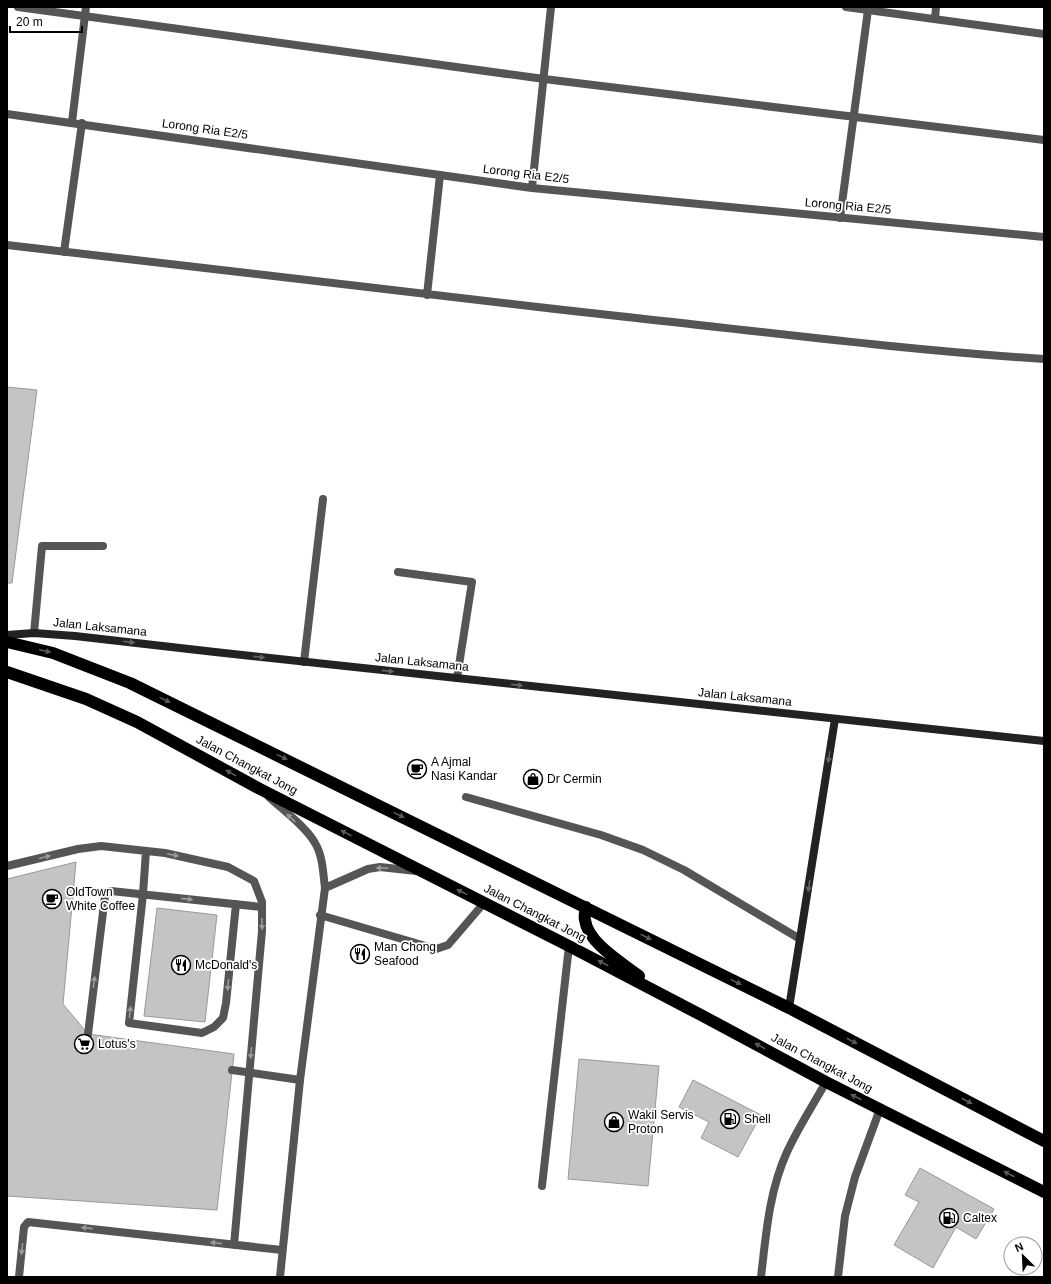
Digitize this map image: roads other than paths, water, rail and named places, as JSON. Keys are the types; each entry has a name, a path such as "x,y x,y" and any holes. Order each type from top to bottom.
{"highway":[{"name":"Jalan Changkat Jong","path":"7,642 53,653 130,683 789,1008 1044,1141"},
{"name":"Jalan Changkat Jong","path":"7,672 86,699 137,722 421,872 662,994 826,1082 1044,1192"},
{"path":"586,907 584,918 587,928 594,939 604,949 662,994"}],"street":[{"path":"18,7 544,79 1044,140"},
{"path":"72,122 86,7"},
{"path":"532,188 552,7"},
{"path":"846,7 1044,34"},
{"path":"935,19 936,7"},
{"path":"840,218 868,10"},
{"name":"Lorong Ria E2/5","path":"7,114 82,123 532,188 1044,237"},
{"path":"64,252 82,123"},
{"path":"427,295 440,175"},
{"path":"7,245 427,295 971,354 1044,359"},
{"path":"304,662 323,499"},
{"path":"34,633 42,546 103,546"},
{"path":"398,572 472,582 457,678"},
{"name":"Jalan Laksamana","path":"7,635 34,633 76,636 1044,742"},
{"path":"789,1008 835,719"},
{"path":"260,788 306,832 315,843 320,857 325,888 320,915 300,1080 280,1277"},
{"path":"466,797 601,835 643,850 684,870 800,939"},
{"path":"7,866 78,849 101,846 165,853 228,866 254,881 262,902 262,931 234,1245"},
{"path":"146,852 129,1023 202,1034 214,1027 223,1018 226,1003 236,904"},
{"path":"325,888 368,869 380,867 421,872"},
{"path":"88,1034 105,896 107,892 111,891 143,894 262,907"},
{"path":"320,915 436,949 448,945 484,903"},
{"path":"542,1186 569,946"},
{"path":"232,1070 300,1080"},
{"path":"761,1277 766,1230 775,1187 787,1152 826,1082"},
{"path":"838,1277 845,1216 855,1177 880,1109"},
{"path":"19,1277 24,1227 28,1222 282,1250"}],"place":[{"name":"A Ajmal Nasi Kandar","path":"417,769"},
{"name":"Dr Cermin","path":"533,779"},
{"name":"OldTown White Coffee","path":"52,899"},
{"name":"Man Chong Seafood","path":"360,954"},
{"name":"McDonald's","path":"181,965"},
{"name":"Lotus's","path":"84,1044"},
{"name":"Shell","path":"730,1119"},
{"name":"Wakil Servis Proton","path":"614,1122"},
{"name":"Caltex","path":"949,1218"}]}
